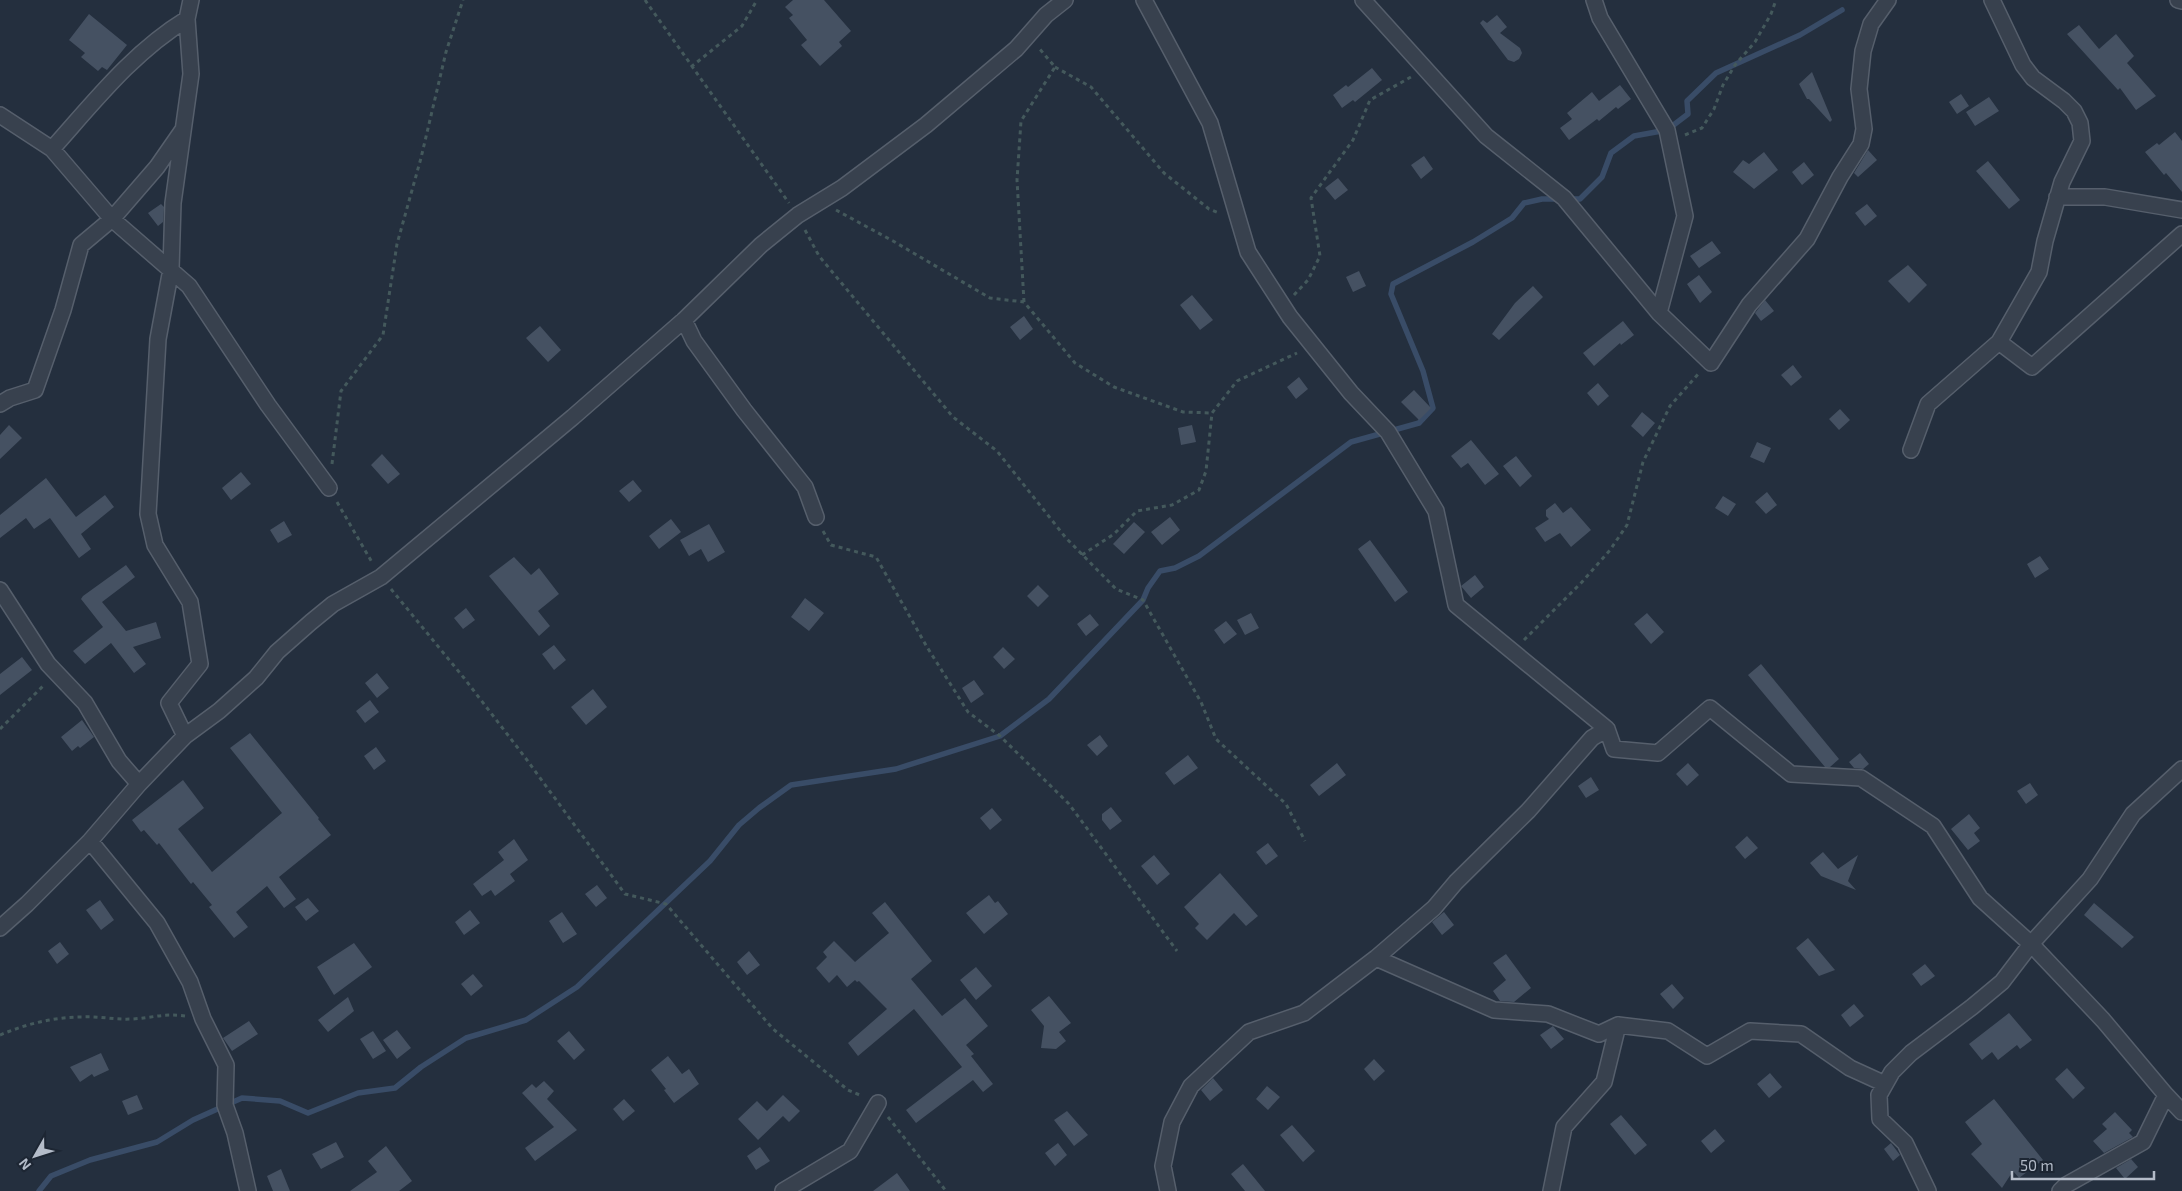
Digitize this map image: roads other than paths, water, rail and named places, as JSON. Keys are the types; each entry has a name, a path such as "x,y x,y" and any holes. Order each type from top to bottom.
{"street":[{"path":"185,736 169,703 200,664 192,610 190,602 155,545 148,514 158,340 171,269 173,204 191,74 187,19 191,0"},
{"path":"0,928 27,904 90,841 139,784 185,736 219,711 256,678 277,652 332,604 381,577 573,417 684,320 760,245 798,215 842,188 926,125 1016,49 1046,15 1065,0"},
{"path":"1144,0 1210,123 1248,252 1313,345 1351,393 1388,432 1436,511 1456,605 1607,729 1614,748 1658,753 1710,708 1791,774 1861,778 1933,826 1980,898 2030,944 2103,1020 2182,1112"},
{"path":"1363,0 1486,136 1564,198 1660,313 1711,363 1749,305 1807,239 1840,177 1861,144 1864,129 1859,89 1863,51 1871,24 1888,0"},
{"path":"1594,0 1600,18 1666,130 1685,216 1660,313"},
{"path":"1911,450 1928,404 1999,342 2039,272 2044,241 2062,182 2082,141 2080,123 2074,111 2064,101 2033,78 2023,65 1992,0"},
{"path":"2178,0 2182,1"},
{"path":"52,149 128,64 164,32 187,19"},
{"path":"0,115 52,149 112,219 189,286 268,405 329,488"},
{"path":"0,404 10,398 35,390 63,310 81,245 112,219 157,167 184,128"},
{"path":"2058,197 2105,197 2182,210"},
{"path":"1999,342 2032,367 2182,234"},
{"path":"684,320 700,349 744,410 805,488 816,517"},
{"path":"0,590 48,664 85,703 120,761 139,784"},
{"path":"1168,1191 1163,1166 1172,1122 1191,1086 1249,1032 1304,1014 1376,958 1434,908 1528,811 1592,738 1607,729"},
{"path":"1928,1191 1906,1143 1880,1119 1879,1095 1892,1072 1912,1053 2002,982 2030,944 2090,879 2133,814 2182,769"},
{"path":"90,841 157,923 190,982 203,1018 226,1065 225,1105 248,1191"},
{"path":"1376,958 1494,1010 1548,1014 1599,1034 1618,1025 1668,1031 1707,1056 1750,1031 1800,1034 1850,1068 1885,1084"},
{"path":"1551,1191 1564,1126 1604,1082 1618,1025"},
{"path":"2060,1191 2066,1185 2143,1142 2166,1095"},
{"path":"783,1191 850,1151 878,1103"}],"waterway":[{"path":"39,1191 51,1176 90,1160 157,1142 193,1120 242,1098 280,1101 308,1113 358,1093 395,1088 421,1067 466,1038 526,1020 577,987 710,861 739,825 791,785 896,769 1000,736 1049,699 1143,600 1148,588 1160,571 1175,568 1199,556 1351,442 1419,423 1433,408 1423,371 1391,294 1393,284 1473,242 1512,218 1524,203 1542,199 1580,199 1602,177 1611,153 1634,136 1667,130 1688,114 1687,101 1716,73 1800,35 1842,10"}]}
